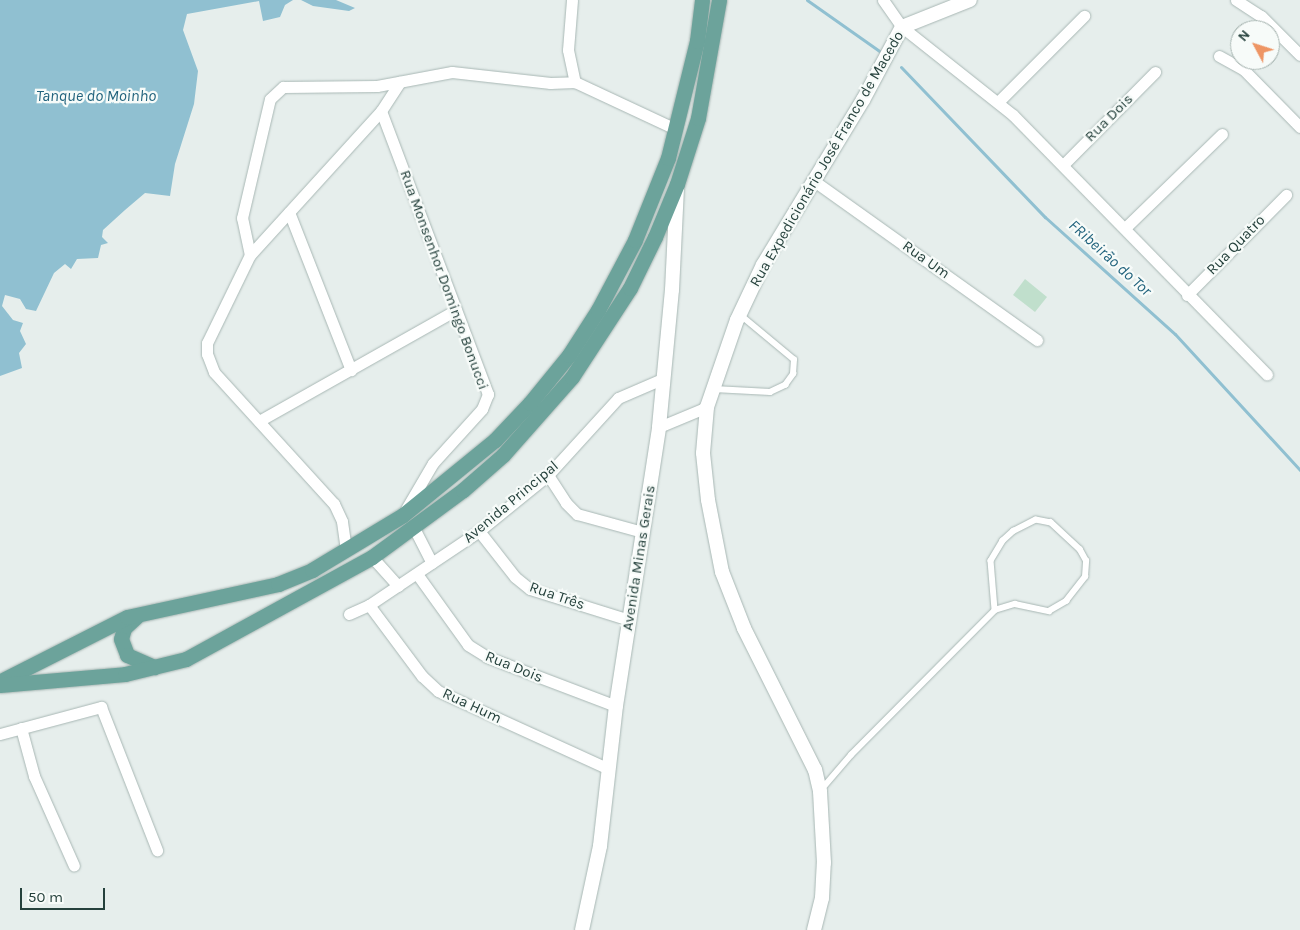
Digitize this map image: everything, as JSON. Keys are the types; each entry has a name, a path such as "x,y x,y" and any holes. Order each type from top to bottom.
{"main road":[{"path":"0,683 127,617 278,584 346,550 403,515 495,440 530,404 568,355 598,310 635,240 668,158 697,41 702,0"},
{"path":"0,683 125,674 186,659 234,635 372,557 414,528 503,454 572,377 630,288 677,184 698,118 719,0"},
{"path":"138,615 124,628 121,639 127,655 154,667"}],"street":[{"path":"572,0 568,50 575,82"},
{"path":"883,0 902,27 998,102 1063,165 1187,295 1267,374"},
{"name":"Rua Expedicionário José Franco de Macedo","path":"814,930 824,863 820,791 811,762 744,628 722,572 708,500 703,453 706,407 740,314 763,264 864,100 902,27 970,0"},
{"path":"1236,0 1261,16 1300,55"},
{"path":"998,102 1084,16"},
{"path":"1219,56 1244,70 1300,127"},
{"path":"250,255 242,218 274,93 283,87 400,82 452,72 550,84 575,82 676,129"},
{"name":"Rua Dois","path":"1063,165 1155,72"},
{"path":"346,550 342,521 334,504 214,372 207,354 212,330 250,255 381,111 400,82"},
{"name":"Rua Monsenhor Domingo Bonucci","path":"381,111 486,385 486,401 433,463 403,515"},
{"path":"1125,228 1222,134"},
{"name":"Rua Um","path":"814,181 1037,340"},
{"name":"Avenida Minas Gerais","path":"582,930 600,846 616,706 659,427 662,379 672,290 677,184"},
{"name":"Rua Quatro","path":"1187,295 1286,194"},
{"path":"289,212 351,370"},
{"path":"259,421 456,310"},
{"name":"Avenida Principal","path":"349,614 369,605 479,531 548,475 618,398 662,379"},
{"path":"659,427 706,407"},
{"path":"548,475 566,503 577,514 643,532"},
{"path":"414,528 432,564"},
{"name":"Rua Três","path":"479,531 515,576 530,589 629,620"},
{"path":"372,557 398,586"},
{"name":"Rua Dois","path":"417,574 468,645 487,657 616,706"},
{"name":"Rua Hum","path":"369,605 422,676 438,691 608,768"},
{"path":"0,734 101,707 157,850"},
{"path":"21,728 34,776 74,866"}],"lane":[{"path":"712,388 770,392 785,385 792,374 794,360 740,314"},
{"path":"820,791 851,755 995,610 1015,604 1049,611 1066,601 1086,578 1086,561 1080,550 1051,523 1036,520 1025,524 996,551 990,571 995,610"}],"green space":[{"path":"1025,279 1047,297 1035,312 1013,295"}],"water":[{"name":"Tanque do Moinho","path":"0,0 293,0 285,5 280,17 263,21 259,1 187,14 183,30 198,71 194,104 175,164 170,196 145,193 125,210 103,230 102,237 108,243 101,245 98,258 77,259 71,269 65,264 54,273 36,311 26,309 20,299 5,295 2,306 13,320 23,323 20,331 26,344 19,353 22,368 0,376"},
{"path":"301,0 336,0 355,8 349,11 313,6"}],"waterway":[{"name":"FRibeirão do Tor","path":"807,0 882,53"},
{"name":"FRibeirão do Tor","path":"901,67 1045,217 1175,334 1300,470"}]}
